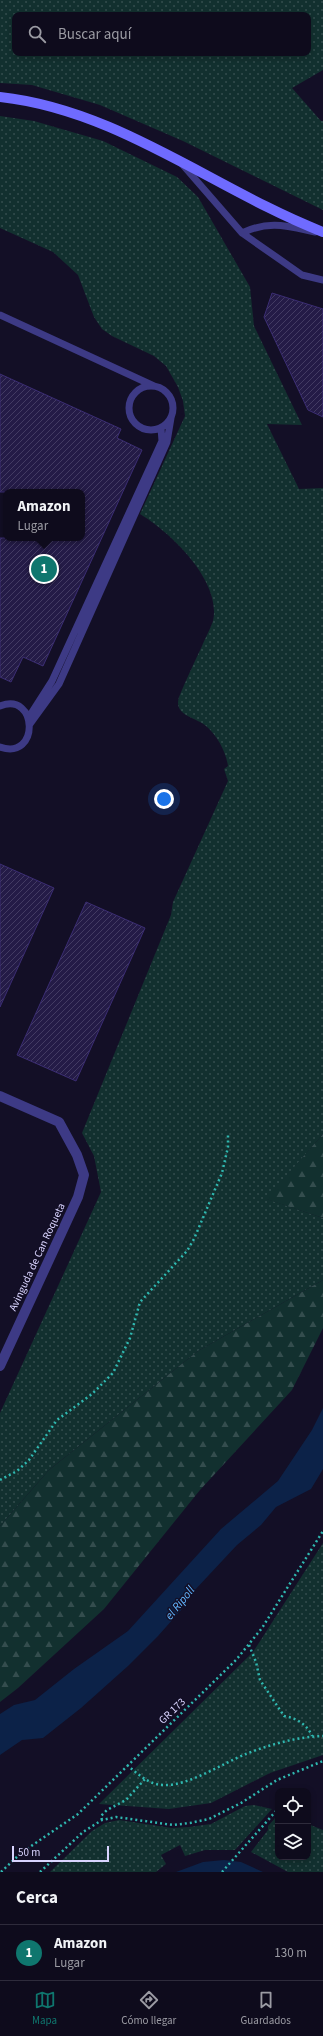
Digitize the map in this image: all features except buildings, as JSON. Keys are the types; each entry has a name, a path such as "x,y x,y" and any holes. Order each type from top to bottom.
{"main road":[{"path":"0,97 37,104 78,116 114,130 179,160 257,202 323,233"}],"street":[{"name":"Avinguda de Can Roqueta","path":"0,1096 59,1122 77,1155 84,1174 78,1197 0,1366"}],"lane":[{"path":"179,160 242,233 302,275 323,280"},
{"path":"242,233 256,226 268,224 323,233"},
{"path":"0,315 166,392 173,405 167,442 59,684 30,721"},
{"path":"154,386 141,389 135,393 129,405 129,412 135,424 147,430 161,428 171,418"},
{"path":"0,747 12,748 24,743 30,731 30,721 55,674 162,441 161,428"},
{"path":"0,706 12,705 19,707 30,721"}],"path":[{"path":"0,1480 17,1471 29,1460 57,1420 92,1394 113,1373 130,1338 140,1302 187,1251 194,1239 222,1173 228,1147 228,1133"},
{"name":"GR 173","path":"1,1872 21,1853 78,1814 249,1645 323,1531"},
{"path":"249,1645 256,1662 260,1680 284,1716 292,1718 303,1724 309,1729 312,1736"},
{"path":"127,1765 145,1779 157,1785 172,1785 189,1780 271,1745 312,1736 323,1736"},
{"path":"40,1872 83,1832 102,1820 116,1817 160,1823 190,1823 209,1819 241,1803 277,1780 323,1761"},
{"path":"102,1820 101,1816 107,1810 126,1800 145,1779"},
{"path":"222,1872 275,1812"}],"green space":[{"path":"0,0 323,0 323,70 292,88 321,121 323,121 323,210 183,141 100,105 32,85 0,83"},
{"path":"0,116 34,121 103,141 177,177 198,197 250,287 254,326 302,425 267,424 299,489 323,488 323,1134 267,1199 323,1218 323,1280 198,1351 49,1470 0,1526 0,1413 101,1192 94,1156 82,1133 171,915 173,902 228,781 224,769 228,766 223,750 214,734 202,723 182,712 178,703 179,697 213,621 214,606 210,590 202,574 179,545 152,522 140,514 185,416 183,401 178,387 166,366 154,356 112,336 102,329 94,317 78,275 53,252 0,228"},
{"path":"323,1134 323,1218 266,1199"},
{"path":"323,1280 323,1328 292,1390 200,1490 104,1609 18,1688 0,1702 0,1526 49,1470 198,1351"},
{"path":"323,1543 323,1755 270,1773 211,1803 169,1809 99,1804 253,1652"},
{"path":"254,1805 272,1809 235,1850 205,1850 185,1856 180,1845 161,1855 166,1864 156,1872 50,1872 92,1831 105,1823 119,1820 172,1828 189,1827 211,1824 245,1806"},
{"path":"275,1818 275,1860 311,1860 311,1825 323,1830 323,1872 288,1872 251,1852 268,1830 268,1826"}],"water":[{"name":"el Ripoll","path":"323,1408 323,1469 311,1489 276,1507 261,1525 237,1545 194,1591 182,1609 158,1636 128,1666 81,1708 43,1738 22,1740 0,1755 0,1714 14,1705 35,1700 74,1669 128,1631 221,1529 278,1481 312,1430"},
{"path":"224,1860 241,1862 263,1872 176,1872 203,1862"}],"place":[{"name":"Amazon","path":"44,569"}]}
